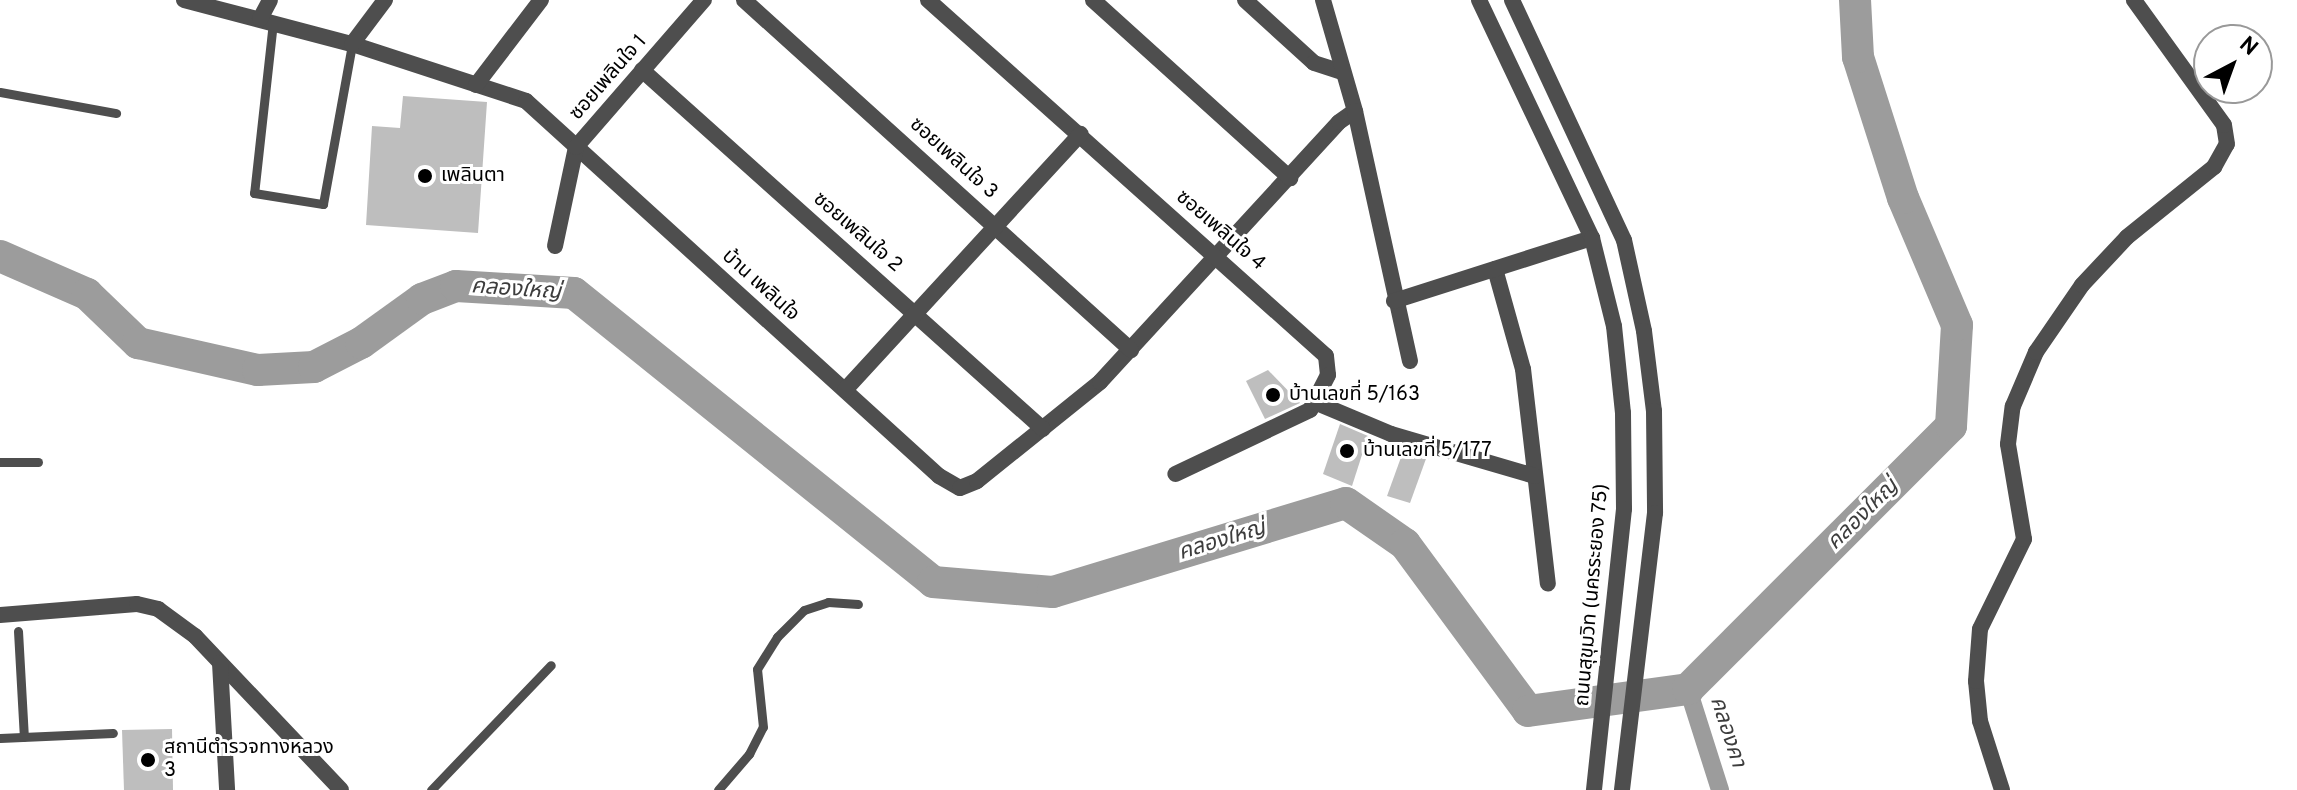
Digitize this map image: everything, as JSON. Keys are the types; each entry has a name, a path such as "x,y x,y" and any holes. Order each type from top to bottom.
{"street":[{"path":"184,0 352,44 476,85 541,0"},
{"path":"267,20 270,0"},
{"path":"352,44 385,0"},
{"name":"ซอยเพลินใจ 1","path":"576,147 704,0"},
{"name":"ซอยเพลินใจ 3","path":"744,0 996,224 1131,350"},
{"path":"1093,0 1290,178"},
{"path":"1245,0 1314,63 1342,72"},
{"path":"1323,0 1355,111 1394,301 1410,361"},
{"name":"ถนนสุขุมวิท (นครระยอง 75)","path":"1479,0 1592,238 1614,326 1623,413 1624,509 1594,785"},
{"path":"1512,0 1624,240 1644,331 1654,411 1655,513 1622,788"},
{"path":"2002,790 1980,721 1976,681 1980,629 2024,539 2008,444 2013,406 2036,352 2092,273 2127,237 2214,167 2227,144 2224,125 2134,0"},
{"name":"ซอยเพลินใจ 4","path":"935,2 1321,347 1329,365 1317,403"},
{"name":"ซอยเพลินใจ 2","path":"642,70 917,312 1043,429"},
{"name":"บ้าน เพลินใจ","path":"476,85 537,109 939,476 960,488 1043,429"},
{"path":"1043,429 1131,350 1355,111"},
{"path":"845,390 1080,134"},
{"path":"555,246 576,147"},
{"path":"1394,301 1592,238"},
{"path":"1495,269 1523,369 1548,584"},
{"path":"1175,474 1302,416 1317,403 1391,434 1535,476"},
{"path":"0,615 137,604 177,620 341,790"},
{"path":"220,663 227,790"}],"lane":[{"path":"267,20 254,193 323,204 352,44"},
{"path":"0,92 116,113"},
{"path":"0,462 38,462"},
{"path":"718,790 749,754 763,727 757,669 777,637 804,610 828,602 858,604"},
{"path":"18,631 24,737"},
{"path":"431,790 551,665"},
{"path":"0,738 113,733"}],"building":[{"name":"เพลินตา","path":"403,96 487,102 478,233 366,225 372,126 400,128"},
{"name":"บ้านเลขที่ 5/163","path":"1268,370 1300,403 1265,419 1246,381"},
{"name":"บ้านเลขที่ 5/177","path":"1340,424 1368,436 1352,486 1323,474"},
{"path":"1404,449 1427,456 1410,503 1387,496"},
{"name":"สถานีตำรวจทางหลวง 3","path":"172,729 173,790 124,790 122,730"}],"waterway":[{"name":"คลองใหญ่","path":"0,256 87,294 138,343 258,370 314,367 361,343 422,299 456,286 574,293 933,582 1053,592 1346,503 1405,544 1528,711 1688,689 1951,426 1957,325 1903,198 1858,57 1855,0"},
{"name":"คลองคา","path":"1688,689 1720,790"}],"place":[{"name":"เพลินตา","path":"425,176"},
{"name":"บ้านเลขที่ 5/163","path":"1273,395"},
{"name":"บ้านเลขที่ 5/177","path":"1347,451"},
{"name":"สถานีตำรวจทางหลวง 3","path":"148,760"}]}
